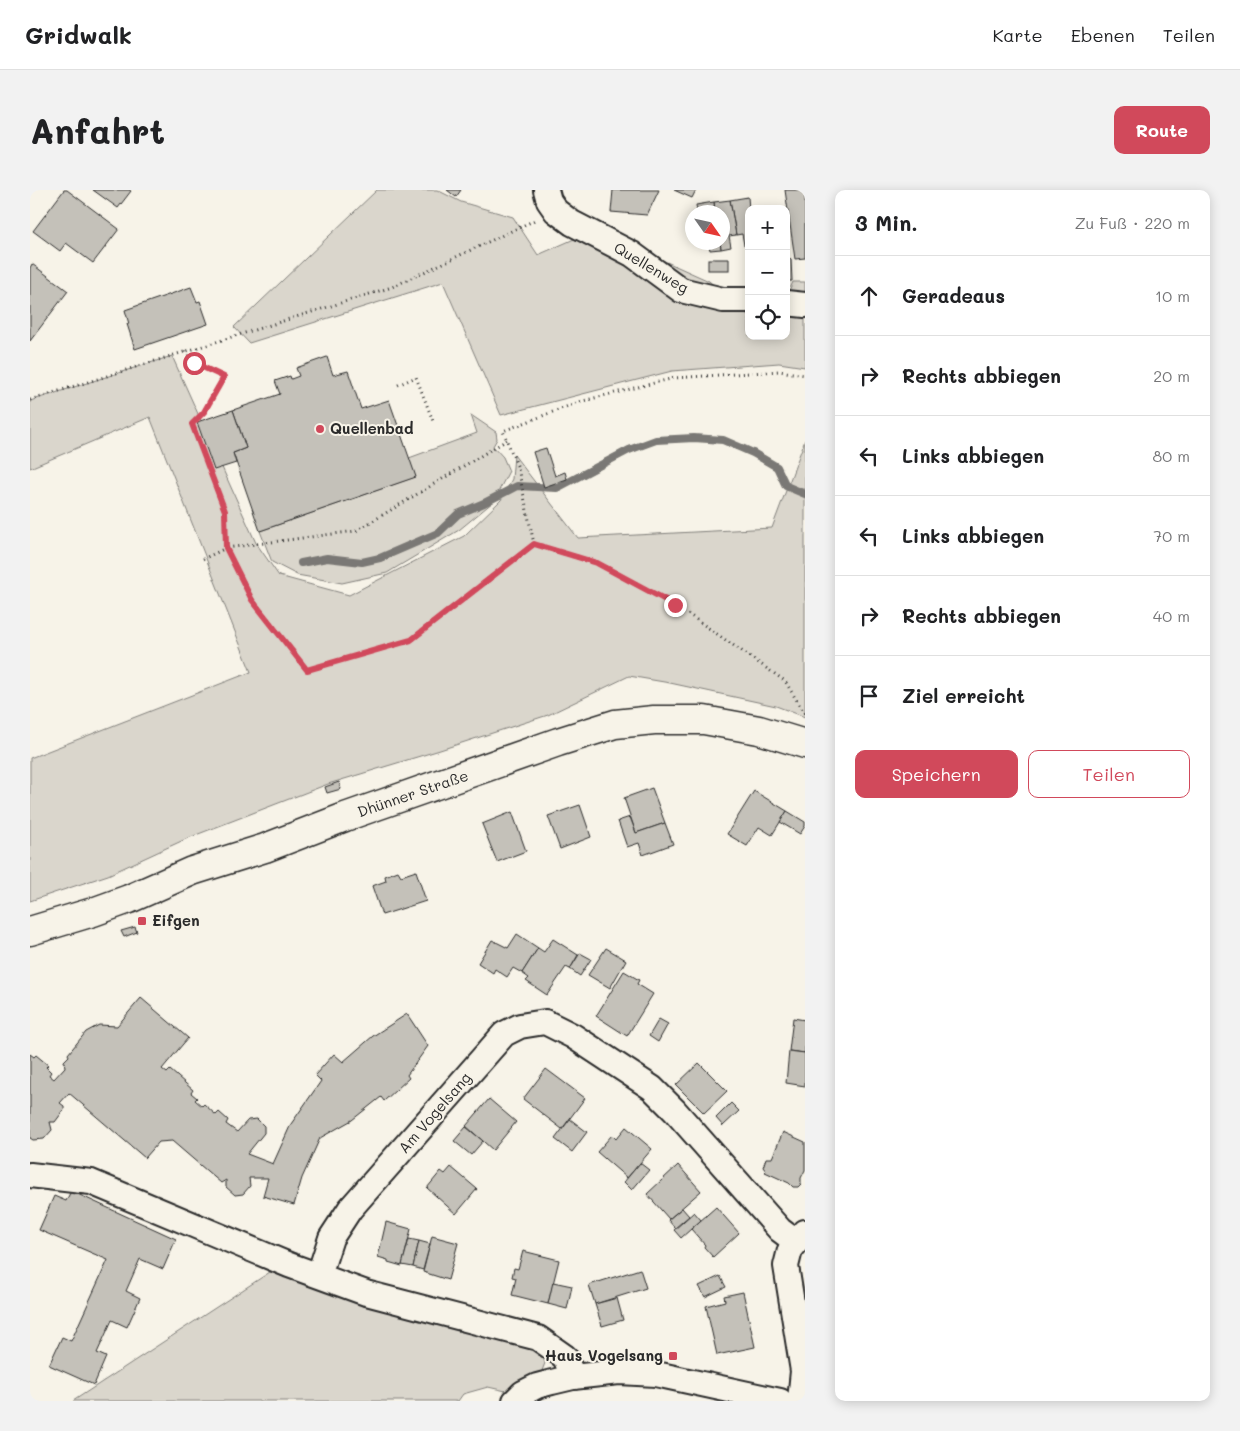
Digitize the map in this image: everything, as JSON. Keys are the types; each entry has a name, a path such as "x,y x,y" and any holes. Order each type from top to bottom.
{"main road":[{"name":"Dhünner Straße","path":"30,931 93,912 129,899 192,871 265,848 345,817 558,742 615,724 654,720 704,720 760,730 805,744"}],"street":[{"name":"Quellenweg","path":"551,200 572,223 632,254 682,290 723,300 745,300"},
{"path":"790,303 805,305"},
{"name":"Am Vogelsang","path":"319,1275 331,1238 350,1209 504,1034 520,1026 545,1022 573,1036 652,1088 675,1111 780,1230 800,1237"},
{"path":"30,1174 91,1182 289,1265 366,1293 538,1338 565,1357 573,1377"},
{"path":"800,1237 790,1250 786,1266 804,1371 800,1401"},
{"path":"515,1401 523,1392 537,1386 573,1377 619,1372 656,1374 780,1401"}],"path":[{"path":"30,400 392,287 551,200"},
{"path":"186,351 194,363 224,377 204,412 192,424 225,511 226,548 252,600 307,670 411,640 534,544"},
{"path":"534,544 518,468 503,431 579,402 674,378 780,371 805,375"},
{"path":"398,385 416,378 433,420"},
{"path":"203,559 226,548 356,531 507,440"},
{"path":"534,544 597,563 675,605 784,681 805,714"}],"shaded area":[{"path":"377,190 437,190 461,202 513,217 538,255 581,236 644,268 660,259 709,281 745,312 745,340 790,340 790,288 793,282 805,282 805,367 779,363 672,371 501,415 443,282 249,343 234,327"},
{"path":"172,356 256,543 279,576 349,595 464,536 501,500 512,479 514,455 578,538 772,528 805,440 805,717 776,706 629,676 548,715 328,784 188,838 108,875 30,901 30,758 251,672 150,417 30,468 30,401"},
{"path":"471,415 496,432 497,439 493,446 503,457 509,471 493,502 459,530 387,573 342,583 297,575 272,562 260,531 415,477 409,458 477,433"},
{"path":"270,1272 363,1305 527,1343 541,1352 545,1363 540,1376 526,1385 506,1391 488,1387 463,1394 458,1401 73,1401"}],"building":[{"path":"64,190 67,190 119,229 93,263 66,243 60,251 33,231"},
{"path":"93,190 129,190 131,191 118,208"},
{"path":"447,190 461,190 456,197"},
{"path":"613,190 659,190 647,215 611,212"},
{"path":"674,190 696,190 692,198"},
{"path":"785,190 805,190 805,258 795,259 790,224 790,205 787,205"},
{"path":"748,197 749,205 745,205 745,245 742,234 736,235 730,200"},
{"path":"730,200 736,235 730,236 730,205 714,205 714,202"},
{"path":"714,202 714,205 696,205"},
{"path":"708,259 729,259 729,270 708,270"},
{"path":"791,259 792,281 790,281"},
{"path":"32,264 68,291 30,341 30,268"},
{"path":"191,287 197,302 200,301 208,324 135,349 127,324 129,324 125,310"},
{"name":"Quellenbad","path":"327,357 333,375 348,371 361,409 389,400 416,477 260,531 233,453 246,448 233,410 280,394 275,381 290,376 291,379 299,376 296,368"},
{"path":"233,410 246,448 233,453 236,463 214,470 197,422"},
{"path":"546,448 555,476 565,472 567,479 544,487 533,452"},
{"path":"339,782 341,789 327,793 325,787"},
{"path":"652,788 665,823 636,833 624,798"},
{"path":"754,791 787,811 772,835 759,827 747,846 727,834"},
{"path":"580,805 591,837 560,849 548,816"},
{"path":"787,811 805,822 805,826 800,834 780,822"},
{"path":"512,812 526,851 497,862 482,824"},
{"path":"630,817 636,833 665,823 673,844 643,855 639,843 627,847 618,821"},
{"path":"398,871 401,876 416,871 426,901 382,915 372,886 386,881 385,876"},
{"path":"135,927 137,932 124,937 121,931"},
{"path":"517,934 538,948 522,973 513,968 507,977 495,969 493,973 478,963 492,940 508,948"},
{"path":"553,939 578,955 570,969 566,967 547,995 526,981 529,978 522,973 538,948 544,952"},
{"path":"606,948 626,960 610,988 588,975"},
{"path":"580,953 591,959 580,976 570,969"},
{"path":"624,971 639,980 637,984 653,994 627,1036 596,1016"},
{"path":"141,998 188,1038 162,1069 167,1073 170,1070 193,1090 191,1093 197,1098 195,1100 202,1106 204,1104 216,1115 219,1112 228,1120 226,1124 237,1132 248,1120 257,1119 264,1126 264,1133 247,1154 273,1164 291,1124 321,1081 315,1075 334,1054 343,1062 373,1036 407,1014 428,1046 407,1075 409,1078 384,1101 381,1097 352,1120 320,1138 302,1178 294,1205 263,1196 268,1178 249,1178 250,1186 243,1194 235,1195 226,1187 226,1180 221,1183 172,1141 159,1142 145,1158 69,1093 60,1103 64,1106 64,1110 55,1122 50,1122 52,1130 44,1139 33,1140 30,1138 30,1054 34,1057 36,1055 48,1065 46,1067 51,1072 49,1075 54,1079 65,1067 64,1061 69,1056 68,1054 86,1032 99,1025 117,1026"},
{"path":"793,1018 805,1020 805,1053 789,1051"},
{"path":"659,1019 668,1024 658,1042 649,1036"},
{"path":"789,1051 805,1053 805,1086 786,1083"},
{"path":"699,1063 727,1091 704,1113 676,1085"},
{"path":"546,1069 585,1098 562,1129 523,1099"},
{"path":"489,1099 516,1122 493,1150 466,1126"},
{"path":"731,1103 739,1111 723,1126 716,1118"},
{"path":"570,1119 587,1132 572,1152 555,1139"},
{"path":"466,1127 483,1141 471,1155 454,1141"},
{"path":"626,1127 652,1149 627,1178 597,1152 612,1135 616,1139"},
{"path":"783,1132 805,1142 805,1170 801,1178 801,1184 798,1187 793,1187 789,1183 765,1172 763,1167 766,1158 772,1158"},
{"path":"640,1163 649,1170 632,1190 624,1182"},
{"path":"678,1165 701,1191 669,1219 647,1194"},
{"path":"451,1167 477,1189 456,1214 427,1188 441,1171 445,1174"},
{"path":"71,1191 176,1239 163,1269 140,1259 126,1291 140,1298 127,1327 112,1320 97,1353 106,1357 94,1385 49,1365 62,1337 71,1341 108,1260 39,1230 54,1196 66,1201"},
{"path":"716,1207 739,1233 713,1257 691,1229"},
{"path":"682,1208 689,1216 675,1228 668,1220"},
{"path":"694,1212 701,1220 681,1238 674,1230"},
{"path":"386,1222 411,1229 402,1266 378,1257"},
{"path":"432,1236 458,1243 448,1280 423,1272"},
{"path":"409,1239 419,1241 413,1267 402,1265"},
{"path":"419,1241 430,1244 423,1270 413,1267"},
{"path":"523,1251 559,1260 548,1304 512,1295 516,1278 512,1277 514,1268 518,1269"},
{"path":"640,1269 646,1288 595,1304 589,1285"},
{"path":"720,1276 726,1287 705,1297 699,1286"},
{"path":"553,1282 572,1286 567,1309 548,1304"},
{"path":"743,1292 755,1347 717,1355 706,1306 725,1301 724,1296"},
{"path":"617,1298 623,1320 602,1326 595,1304"}],"waterway":[{"path":"301,563 327,558 362,562 380,558 438,533 458,514 517,486 557,488 629,450 656,440 694,438 723,440 753,453 777,467 786,486 805,494"}],"place":[{"name":"Quellenbad","path":"320,429"},
{"name":"Eifgen","path":"142,921"},
{"name":"Haus Vogelsang","path":"673,1356"}],"route":[{"path":"194,363 224,377 204,412 192,424 225,511 226,548 252,600 307,670 411,640 534,544 597,563 675,605"}]}
